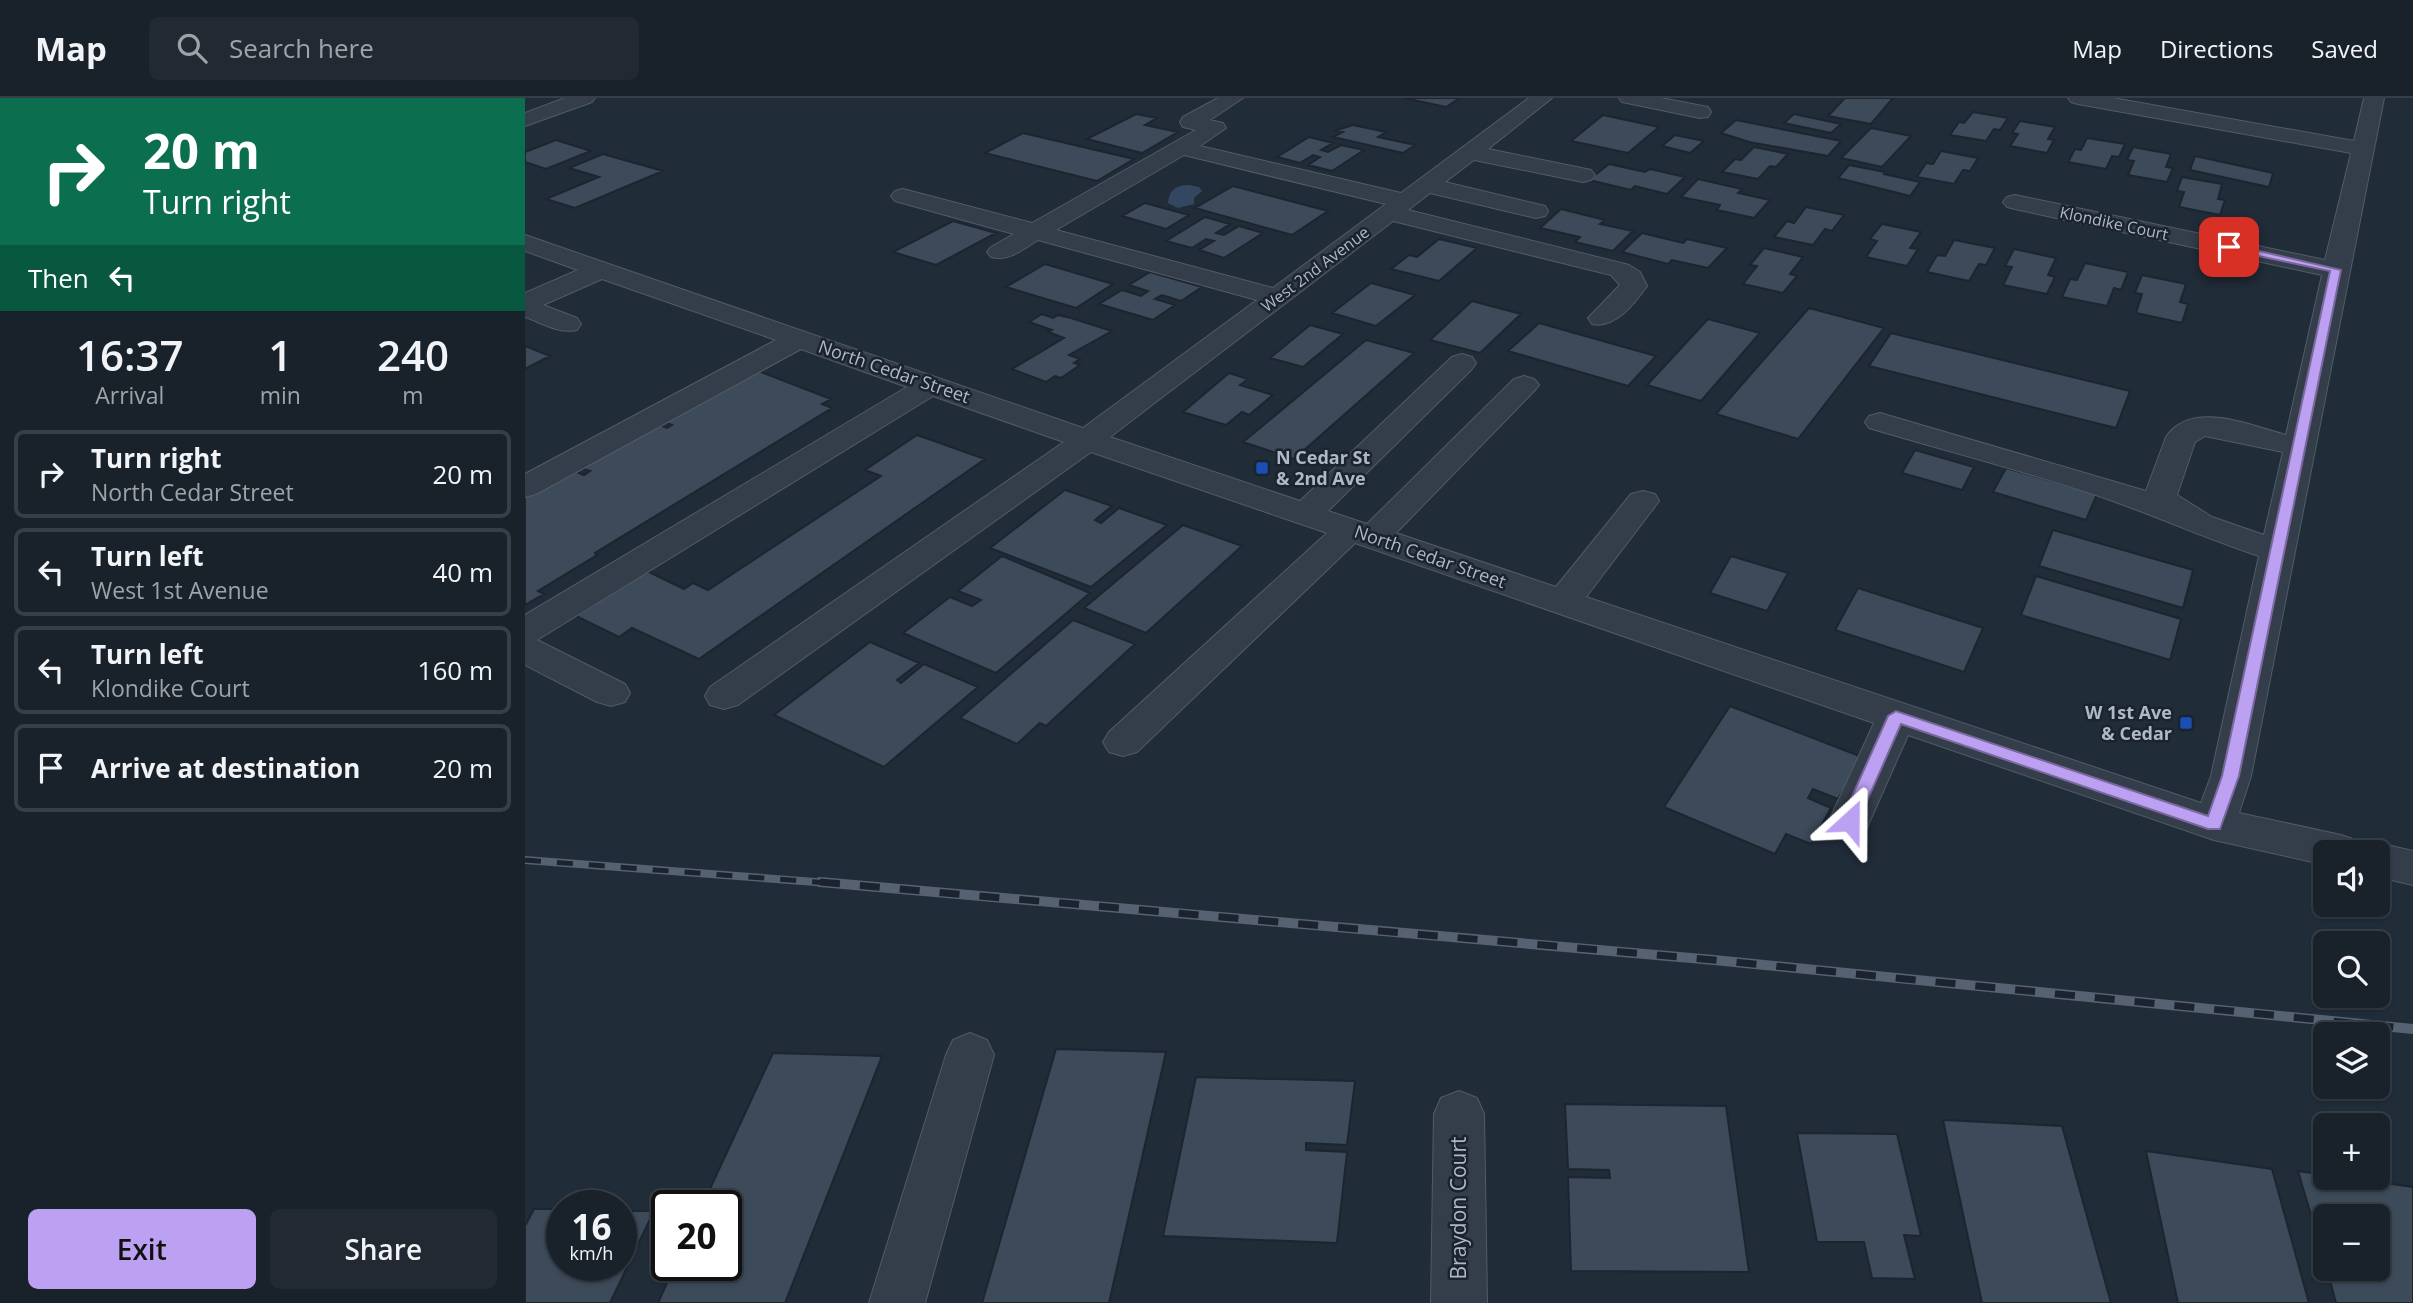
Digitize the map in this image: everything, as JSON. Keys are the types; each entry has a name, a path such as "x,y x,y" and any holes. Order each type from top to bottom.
{"street":[{"path":"544,98 576,101"},
{"path":"1000,252 1215,128 1191,122 1233,98"},
{"name":"West 2nd Avenue","path":"724,696 1087,440 1542,98"},
{"path":"1629,98 1700,112"},
{"path":"2078,98 2363,149"},
{"path":"2214,824 2231,776 2374,98"},
{"path":"525,120 576,101"},
{"path":"1181,148 1620,270 1631,278 1634,286 1602,318"},
{"path":"1470,152 1583,175"},
{"path":"1426,185 1536,211"},
{"path":"903,196 1277,297"},
{"name":"Klondike Court","path":"2015,202 2336,270"},
{"name":"North Cedar Street","path":"525,243 1087,440 2214,824 2313,846"},
{"path":"525,305 600,270"},
{"path":"525,305 567,324"},
{"path":"525,486 799,339"},
{"path":"1306,514 1462,363"},
{"path":"525,631 930,385"},
{"path":"1123,742 1524,386"},
{"path":"1880,422 2098,485 2278,551"},
{"path":"2174,511 2161,497 2181,437 2199,426 2220,428 2299,447"},
{"path":"1563,602 1643,502"},
{"path":"525,649 611,693"},
{"path":"1850,821 1896,716"},
{"path":"2390,863 2413,868"},
{"path":"898,1303 970,1055"},
{"name":"Braydon Court","path":"1459,1114 1459,1303"}],"water":[{"path":"1189,185 1199,187 1202,191 1194,198 1194,204 1178,208 1168,203 1174,189"}],"building":[{"path":"1404,98 1460,98 1446,107"},
{"path":"1845,98 1893,98 1871,124 1828,116"},
{"path":"1973,112 2008,118 2000,130 1994,129 1986,141 1950,135 1959,122 1964,123"},
{"path":"1136,114 1157,118 1145,125 1178,132 1142,153 1087,139"},
{"path":"1794,114 1841,124 1831,133 1784,123"},
{"path":"1603,115 1659,127 1628,153 1571,141"},
{"path":"1736,120 1841,141 1828,156 1749,142 1721,133"},
{"path":"2020,121 2055,127 2048,139 2054,140 2047,153 2010,146 2018,134 2012,133"},
{"path":"1353,125 1386,132 1378,137 1415,145 1403,153 1333,137 1343,132 1337,130"},
{"path":"1871,128 1911,136 1882,167 1841,158"},
{"path":"1023,133 1134,159 1097,181 985,153"},
{"path":"1675,135 1704,141 1690,153 1662,146"},
{"path":"1309,137 1333,143 1321,150 1328,152 1341,145 1364,150 1332,171 1308,165 1320,157 1313,155 1300,163 1277,157"},
{"path":"2087,138 2125,144 2119,157 2112,156 2106,169 2068,162 2075,149 2081,150"},
{"path":"556,140 591,151 546,169 525,162 525,152"},
{"path":"1754,147 1788,154 1776,167 1770,166 1758,179 1722,172 1735,159 1741,160"},
{"path":"2133,147 2171,154 2166,167 2173,168 2167,182 2128,175 2134,161 2127,160"},
{"path":"1941,151 1978,158 1970,171 1963,170 1954,184 1917,177 1926,163 1933,164"},
{"path":"603,154 663,171 575,208 546,199 599,177 569,168"},
{"path":"2195,156 2273,173 2269,187 2190,170"},
{"path":"1609,164 1685,177 1667,194 1635,186 1631,190 1589,180"},
{"path":"1849,165 1920,182 1910,196 1838,178"},
{"path":"2182,177 2222,184 2218,199 2225,200 2220,215 2179,207 2184,192 2177,191"},
{"path":"1698,179 1742,189 1738,193 1770,200 1754,218 1717,210 1720,205 1681,197"},
{"path":"1233,186 1328,211 1292,235 1195,208"},
{"path":"1145,203 1189,215 1166,229 1122,216"},
{"path":"1806,207 1844,215 1832,231 1825,229 1813,245 1774,237 1787,221 1794,223"},
{"path":"1561,209 1605,220 1600,224 1633,231 1613,251 1575,242 1580,237 1540,228"},
{"path":"1205,217 1230,224 1216,233 1224,235 1239,226 1263,233 1224,258 1199,250 1214,241 1206,239 1192,248 1166,241"},
{"path":"953,221 996,233 936,265 893,252"},
{"path":"1882,224 1921,232 1910,248 1918,249 1907,266 1866,257 1877,241 1870,239"},
{"path":"1642,233 1683,243 1687,239 1727,248 1708,268 1672,260 1668,264 1622,252"},
{"path":"1439,239 1477,248 1439,281 1391,269 1409,255 1417,257"},
{"path":"1954,240 1995,248 1986,265 1979,264 1969,281 1927,272 1937,255 1945,256"},
{"path":"1764,248 1803,257 1790,274 1797,276 1783,293 1743,284 1757,266 1750,265"},
{"path":"2014,249 2056,258 2048,275 2055,277 2047,294 2003,285 2012,267 2005,266"},
{"path":"2085,263 2128,272 2121,290 2114,288 2107,306 2062,297 2070,279 2077,280"},
{"path":"1045,264 1113,284 1076,308 1006,287"},
{"path":"1150,272 1202,287 1181,301 1162,295 1155,299 1175,305 1153,320 1099,304 1122,290 1141,296 1148,291 1129,285"},
{"path":"2142,275 2186,284 2180,302 2188,304 2182,323 2136,313 2142,294 2135,293"},
{"path":"1371,283 1415,295 1376,326 1332,313"},
{"path":"1472,301 1521,314 1480,353 1430,340"},
{"path":"1809,308 1884,328 1798,439 1716,414"},
{"path":"1042,314 1053,318 1058,315 1071,318 1112,331 1069,355 1080,359 1074,363 1080,365 1061,378 1055,376 1046,382 1012,369 1064,338 1048,332 1052,330 1029,322"},
{"path":"1708,319 1760,333 1701,401 1647,385"},
{"path":"1539,323 1656,356 1628,386 1508,351"},
{"path":"1310,325 1343,334 1303,367 1270,358"},
{"path":"1891,333 2130,391 2116,428 1869,366"},
{"path":"1366,340 1414,353 1294,459 1243,442"},
{"path":"525,346 550,356 525,369"},
{"path":"753,369 831,399 822,404 832,408 595,553 597,555 538,591 544,594 525,605 525,497 572,470 584,475 590,471 578,467 655,423 667,428 672,425 661,421"},
{"path":"1229,373 1248,379 1240,385 1273,395 1249,415 1242,412 1226,425 1183,412"},
{"path":"917,435 985,459 699,659 632,628 619,637 576,616 647,571 684,589 693,583 708,590 881,476 865,470"},
{"path":"1915,450 1974,467 1962,490 1902,473"},
{"path":"2006,468 2097,494 2086,520 1993,492"},
{"path":"1065,490 1112,506 1095,520 1101,523 1119,508 1167,525 1091,587 990,548"},
{"path":"1183,525 1242,546 1146,633 1084,608"},
{"path":"2053,530 2193,570 2183,608 2039,566"},
{"path":"1002,556 1090,593 996,673 903,633 950,597 972,606 981,600 958,591"},
{"path":"1731,556 1788,573 1767,611 1710,593"},
{"path":"2036,576 2181,619 2170,660 2021,615"},
{"path":"1858,588 1983,628 1964,672 1835,630"},
{"path":"1073,620 1135,644 1046,726 1040,723 1017,744 960,718"},
{"path":"870,642 919,663 897,680 901,683 924,664 978,687 884,767 774,715"},
{"path":"1730,706 1862,757 1838,799 1813,789 1808,798 1831,808 1811,844 1786,834 1775,854 1664,807"},
{"path":"1056,1049 1166,1052 1109,1303 982,1303"},
{"path":"773,1053 882,1056 785,1303 658,1303 668,1281 742,1281 742,1190 709,1190"},
{"path":"1196,1077 1355,1081 1347,1145 1306,1143 1306,1150 1347,1152 1337,1243 1163,1236"},
{"path":"1565,1104 1726,1106 1749,1272 1571,1271 1568,1177 1610,1178 1609,1170 1568,1169"},
{"path":"1943,1120 2062,1126 2111,1303 1982,1303"},
{"path":"1797,1133 1897,1134 1921,1236 1904,1235 1915,1279 1872,1278 1864,1242 1817,1242"},
{"path":"2146,1151 2272,1169 2309,1303 2178,1303"},
{"path":"2298,1171 2313,1173 2313,1190 2390,1190 2390,1184 2413,1187 2413,1303 2336,1303 2330,1281 2390,1281 2390,1204 2313,1204 2313,1222"},
{"path":"534,1209 546,1209 546,1281 621,1281 610,1303 525,1303 525,1226"},
{"path":"637,1211 651,1211 651,1217 637,1247"}],"railway":[{"path":"525,860 842,884"},
{"path":"820,882 1714,960 2413,1029"}],"place":[{"name":"N Cedar St & 2nd Ave","path":"1262,468"},
{"name":"W 1st Ave & Cedar","path":"2186,723"}],"route":[{"path":"1850,821 1896,716 2214,824 2231,776 2336,270 2229,247"}]}
